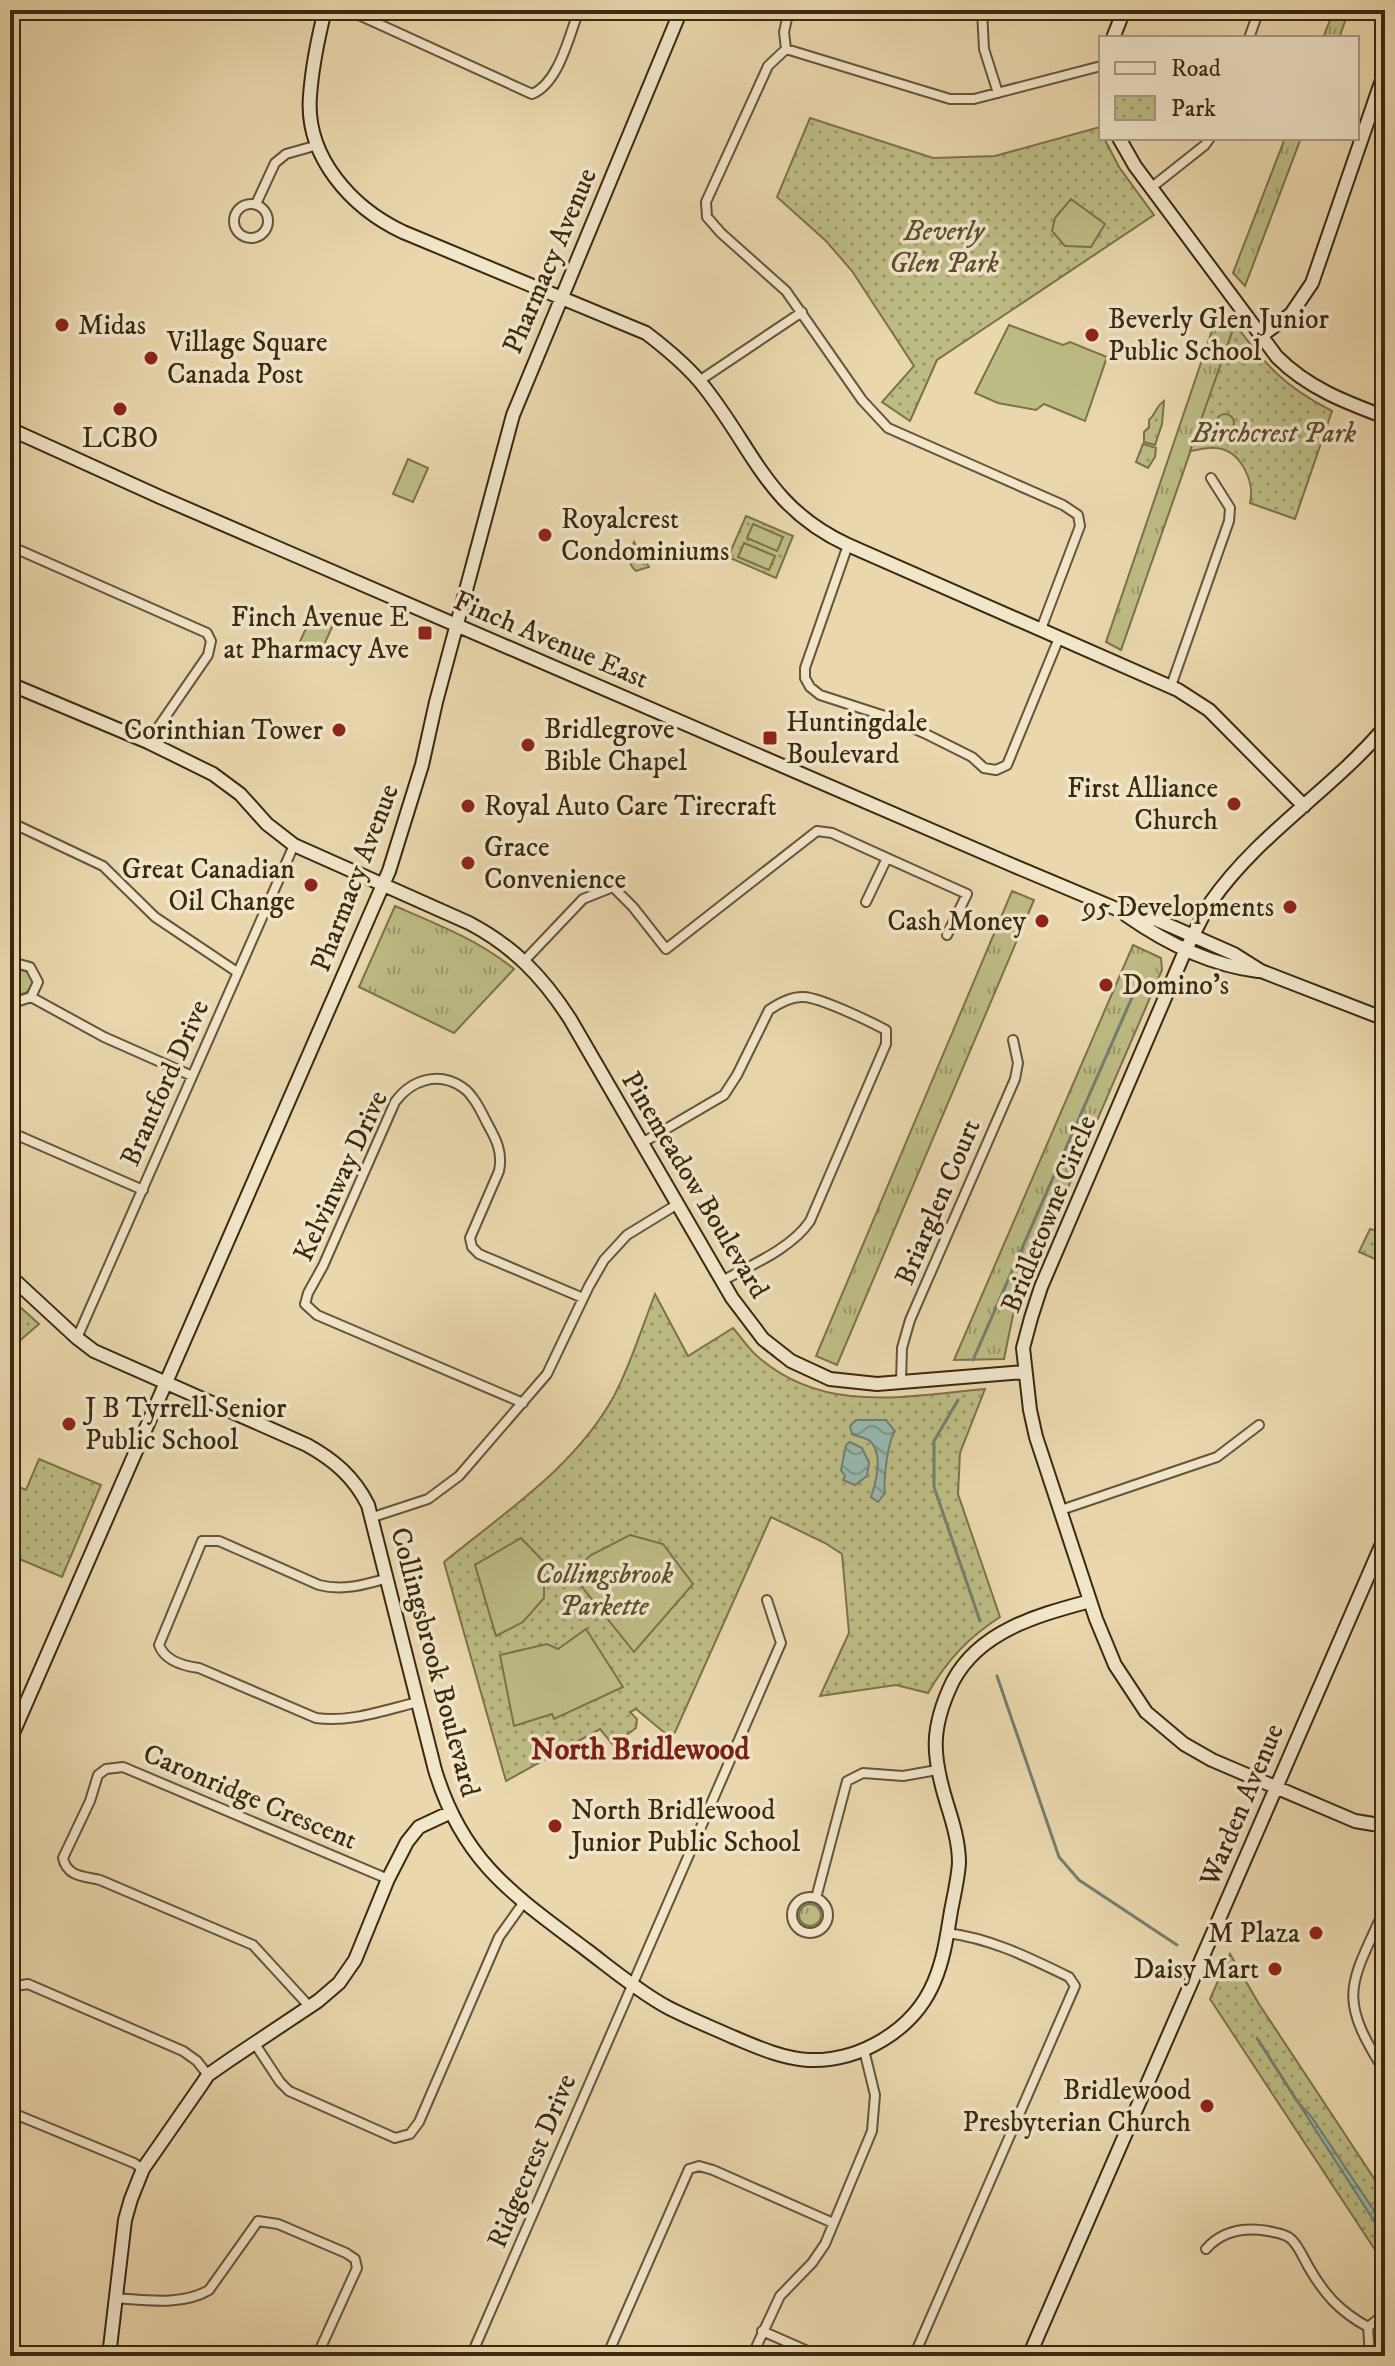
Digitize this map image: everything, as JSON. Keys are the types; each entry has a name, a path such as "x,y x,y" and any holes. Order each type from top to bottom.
{"street":[{"path":"10,26 17,10"},
{"path":"325,10 309,98 311,122 318,145 344,190 382,222 646,333 699,381 773,489 814,526 848,545 1171,686 1209,710 1304,806"},
{"path":"348,10 532,94 542,90 552,79 579,10"},
{"name":"Pharmacy Avenue","path":"10,1740 384,884 422,765 513,415 681,10"},
{"path":"786,49 784,32 789,10"},
{"path":"982,10 984,49 998,93"},
{"path":"1114,36 1124,10"},
{"path":"1250,36 1259,10"},
{"path":"786,49 950,99 974,99 1099,67"},
{"path":"786,49 768,66 706,202 707,217 767,273 802,312 862,400 888,428 1063,505 1078,515 1080,526 1041,629"},
{"path":"1261,336 1291,314 1312,283 1385,71"},
{"path":"1120,140 1135,166 1277,357 1304,380 1330,396 1385,417"},
{"path":"1152,187 1209,140"},
{"path":"256,204 275,163 286,154 318,145"},
{"path":"256,204 265,211 269,221 261,235 250,238 239,233 234,219 242,206 256,204"},
{"path":"699,381 802,312"},
{"name":"Finch Avenue East","path":"10,429 1119,910 1157,920 1193,935 1261,971 1385,1019"},
{"path":"1171,686 1229,521 1230,508 1211,478"},
{"path":"848,545 805,668 805,678 810,687 820,695 885,716 924,733 972,757 984,768 996,770 1007,765 1059,638"},
{"path":"10,546 207,633 211,641 208,655 148,742"},
{"name":"Pinemeadow Boulevard","path":"10,684 148,742 213,774 232,787 267,824 294,845 483,931 525,960 565,1012 722,1281 763,1339 804,1368 847,1383 1024,1372"},
{"name":"Bridletowne Circle","path":"1385,727 1345,771 1231,877 1211,902 1185,951 1041,1287 1023,1348 1024,1372 1036,1437 1090,1601 1115,1665 1146,1712 1203,1755 1355,1821 1385,1826"},
{"path":"10,822 103,866 155,917 237,972"},
{"path":"525,960 583,899 613,887 666,949 817,831 832,833 967,894 947,935"},
{"name":"Brantford Drive","path":"77,1338 294,845"},
{"path":"866,902 887,858"},
{"name":"Finch Avenue East","path":"1119,910 1152,934 1185,951 1236,968 1261,971"},
{"path":"10,967 25,964 34,971 38,982 31,997 19,1001 10,997"},
{"path":"31,997 104,1037 192,1076"},
{"path":"642,1143 724,1095 769,1010 777,1004 805,997 886,1030 886,1044 810,1221 783,1246 722,1281"},
{"name":"Briarglen Court","path":"901,1382 902,1348 910,1320 1015,1079 1018,1063 1013,1040"},
{"name":"Kelvinway Drive","path":"523,1403 317,1315 305,1304 395,1102 403,1091 417,1082 440,1078 463,1087 477,1104 498,1143 499,1171 470,1238 472,1247 479,1254 583,1298"},
{"path":"10,1132 143,1190"},
{"path":"373,1517 428,1499 452,1483 547,1374 604,1260 627,1235 676,1205"},
{"name":"Collingsbrook Boulevard","path":"10,1276 77,1338 101,1355 320,1452 337,1463 357,1485 373,1517 418,1702 449,1813 485,1866 524,1902 670,2009 772,2053 806,2060 864,2050 898,2029 928,1996 942,1960 959,1860 953,1821 934,1750 940,1715 954,1680 988,1640 1010,1628 1090,1601"},
{"path":"1061,1510 1217,1457 1259,1425"},
{"name":"Warden Avenue","path":"1029,2356 1385,1537"},
{"path":"388,1578 345,1589 332,1589 219,1541 202,1541 166,1625 160,1650 164,1656 179,1663 199,1668 316,1718 330,1721 418,1702"},
{"name":"Ridgecrest Drive","path":"471,2356 781,1643 767,1600"},
{"name":"Caronridge Crescent","path":"309,2006 253,1945 100,1880 73,1875 67,1869 63,1858 90,1801 98,1775 106,1769 123,1767 388,1879"},
{"path":"816,1898 847,1781 863,1773 903,1776 937,1770"},
{"path":"109,2356 128,2209 143,2169 208,2075 333,1990 348,1973 388,1879 412,1835 427,1822 449,1813"},
{"path":"816,1898 828,1910 827,1922 814,1933 802,1931 794,1923 793,1911 799,1900 816,1898"},
{"path":"255,2044 289,2091 395,2138 410,2134 419,2122 499,1937 524,1902"},
{"path":"1385,1908 1357,1970 1351,1994 1358,2026 1385,2072"},
{"path":"914,2356 1075,1986 1069,1977 1003,1947 947,1933"},
{"path":"10,1987 28,1984 183,2051 197,2061 208,2075"},
{"path":"752,2356 780,2296 812,2263 825,2244 874,2123 875,2095 864,2050"},
{"path":"10,2112 143,2169"},
{"path":"607,2356 689,2169 699,2166 713,2170 833,2223"},
{"path":"115,2298 173,2300 198,2297 209,2290 258,2221 278,2224 355,2259 357,2268 317,2356"},
{"path":"1206,2249 1216,2238 1229,2232 1259,2229 1285,2235 1296,2245 1322,2291 1333,2304 1368,2327"},
{"path":"1368,2327 1385,2314"},
{"path":"1368,2327 1370,2356"},
{"path":"762,2331 819,2356"}],"green space":[{"path":"1334,10 1349,10 1340,36 1324,36"},
{"name":"Beverly Glen Park","path":"810,118 933,158 995,156 1099,127 1099,140 1105,140 1119,167 1154,215 937,360 910,421 882,402 914,366 852,271 826,241 777,197"},
{"path":"1284,140 1300,140 1245,286 1233,273"},
{"path":"1071,199 1105,224 1091,247 1065,246 1052,231 1055,218"},
{"path":"1219,310 1235,324 1121,650 1106,642"},
{"name":"Birchcrest Park","path":"1235,324 1278,374 1301,393 1332,411 1295,519 1250,503 1248,477 1233,454 1216,448 1190,451"},
{"path":"1009,325 1063,345 1070,342 1107,357 1085,421 1044,404 1036,410 998,403 975,393"},
{"path":"1164,401 1162,424 1155,445 1144,442 1149,420"},
{"path":"1221,414 1229,414 1234,423 1232,430 1221,432 1216,427 1216,419"},
{"path":"1143,444 1156,448 1155,457 1148,468 1136,462"},
{"path":"408,459 428,468 413,502 393,494"},
{"path":"746,516 793,536 776,578 728,557"},
{"path":"753,524 783,537 777,551 747,538"},
{"path":"634,542 649,567 636,571 630,564"},
{"path":"744,543 775,556 769,570 738,557"},
{"path":"313,613 334,623 318,658 297,648"},
{"path":"1012,891 1034,900 837,1365 816,1356"},
{"path":"395,906 472,941 514,969 454,1033 359,987"},
{"path":"1133,945 1161,958 1162,970 1013,1315 1004,1359 954,1360"},
{"path":"20,970 28,974 32,982 28,990 20,994 12,990 8,982 12,974"},
{"path":"1370,1229 1385,1233 1375,1259 1359,1252"},
{"name":"Collingsbrook Parkette","path":"655,1294 688,1356 733,1328 757,1356 783,1375 837,1394 895,1397 985,1389 960,1453 958,1494 1000,1617 960,1650 928,1693 896,1685 820,1696 849,1633 842,1554 771,1517 672,1739 636,1709 630,1712 637,1719 636,1728 613,1745 600,1729 506,1781 444,1562 537,1487 580,1445 614,1396"},
{"path":"10,1298 39,1324 10,1349"},
{"path":"39,1459 101,1485 62,1577 10,1555 10,1483 26,1490"},
{"path":"630,1535 663,1544 693,1584 634,1652 571,1573 591,1555"},
{"path":"521,1538 544,1562 544,1598 523,1622 496,1636 475,1565"},
{"path":"586,1629 623,1687 554,1719 552,1714 514,1726 500,1655 547,1644 558,1649"},
{"path":"810,1904 818,1907 821,1915 818,1923 810,1926 802,1923 799,1915 802,1907"},
{"path":"1230,1954 1259,2004 1385,2195 1385,2265 1210,1999"}],"water":[{"path":"856,1420 886,1420 895,1431 887,1461 885,1493 878,1502 871,1497 878,1468 877,1453 870,1441 852,1434 850,1426"},
{"path":"850,1442 862,1448 869,1463 867,1476 855,1485 843,1480 845,1476 841,1470 846,1445"},
{"path":"1297,2101 1311,2116 1385,2227 1385,2238"}],"waterway":[{"path":"973,1360 1137,986"},
{"path":"958,1400 934,1441 934,1487 980,1621"},
{"path":"997,1676 1059,1857 1079,1880 1177,1945"},
{"path":"1257,2038 1297,2101"}],"place":[{"name":"Midas","path":"62,325"},
{"name":"Beverly Glen Junior Public School","path":"1092,335"},
{"name":"Village Square Canada Post","path":"151,358"},
{"name":"LCBO","path":"120,409"},
{"name":"Royalcrest Condominiums","path":"545,535"},
{"name":"Finch Avenue E at Pharmacy Ave","path":"425,633"},
{"name":"Corinthian Tower","path":"339,730"},
{"name":"Huntingdale Boulevard","path":"770,738"},
{"name":"Bridlegrove Bible Chapel","path":"528,745"},
{"name":"First Alliance Church","path":"1234,804"},
{"name":"Royal Auto Care Tirecraft","path":"468,806"},
{"name":"Grace Convenience","path":"468,863"},
{"name":"Great Canadian Oil Change","path":"311,885"},
{"name":"95 Developments","path":"1290,907"},
{"name":"Cash Money","path":"1042,921"},
{"name":"Domino's","path":"1106,985"},
{"name":"J B Tyrrell Senior Public School","path":"69,1424"},
{"name":"North Bridlewood Junior Public School","path":"555,1826"},
{"name":"M Plaza","path":"1316,1933"},
{"name":"Daisy Mart","path":"1275,1969"},
{"name":"Bridlewood Presbyterian Church","path":"1207,2106"}],"district":[{"name":"North Bridlewood","path":"640,1750"}]}
